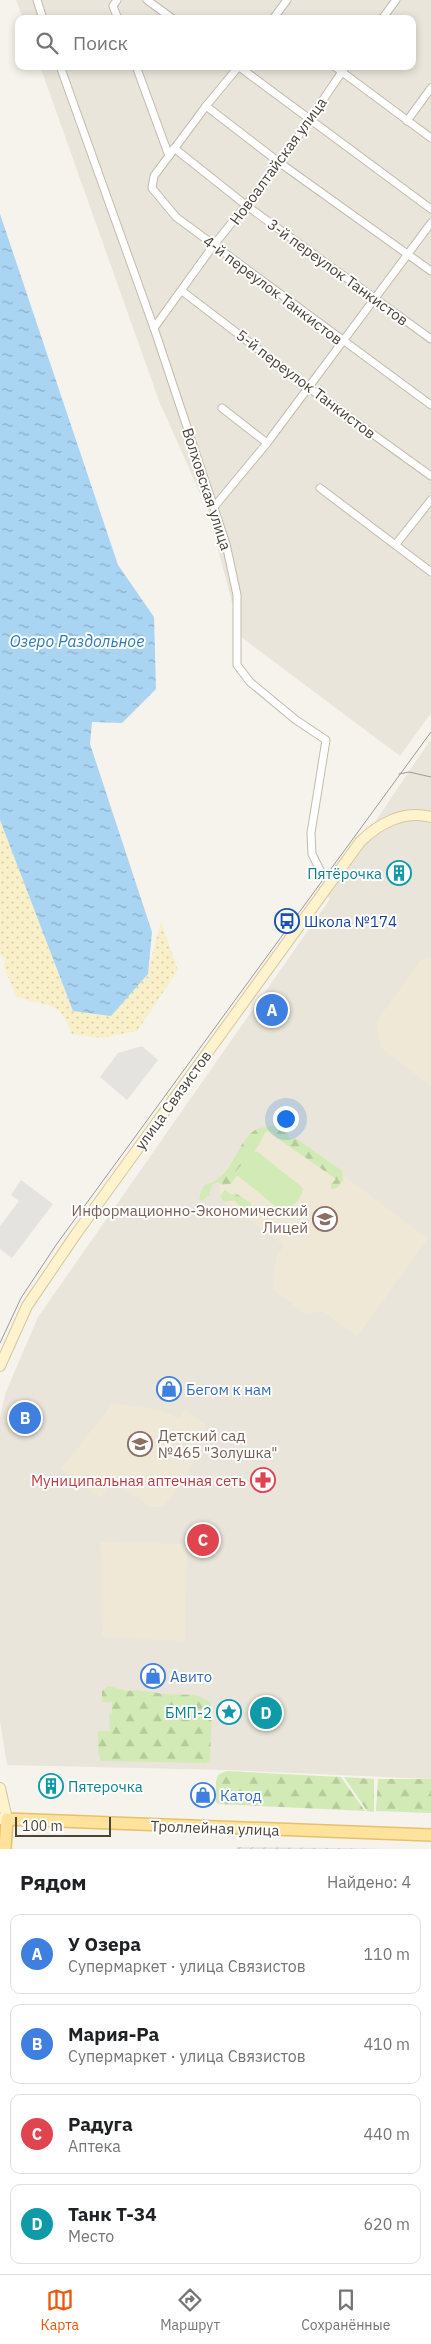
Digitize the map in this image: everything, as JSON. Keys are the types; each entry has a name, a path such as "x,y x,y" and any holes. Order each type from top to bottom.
{"main road":[{"name":"улица Связистов","path":"0,1366 32,1298 360,842 373,828 393,819 412,814 431,817"},
{"path":"0,1788 5,1849"},
{"name":"Троллейная улица","path":"3,1819 431,1835"}],"street":[{"path":"37,0 42,15"},
{"path":"116,15 113,6 117,0"},
{"path":"147,0 168,15"},
{"path":"276,0 285,3 276,15"},
{"path":"385,15 396,0"},
{"name":"Волховская улица","path":"61,70 154,328 226,544 237,595 237,665 250,682 296,720 326,740 311,833 312,854 322,874 332,882"},
{"path":"137,70 169,156"},
{"name":"4-й переулок Танкистов","path":"235,70 154,176 152,188 176,217 213,246 431,405"},
{"path":"243,70 431,209"},
{"name":"Новоалтайская улица","path":"154,328 213,246 247,206 280,162 343,70"},
{"path":"345,70 431,138"},
{"path":"407,120 431,88"},
{"path":"206,106 431,271"},
{"name":"3-й переулок Танкистов","path":"174,148 247,206 431,340"},
{"path":"214,507 268,443 431,223"},
{"name":"5-й переулок Танкистов","path":"182,291 309,388 431,476"},
{"path":"222,408 268,443"},
{"path":"320,488 431,572"},
{"path":"396,544 431,500"}],"shaded area":[{"path":"16,0 431,0 431,713 400,756 241,637 208,511 159,401 41,70 416,70 416,15 22,15"},
{"path":"431,739 431,1779 226,1770 7,1765 0,1721 0,1418 5,1394 38,1317 330,899 328,897 329,890"},
{"path":"431,958 431,1086 381,1048 376,1022 421,960"},
{"path":"142,1046 158,1060 127,1100 100,1077 118,1053"},
{"name":"Информационно-Экономический Лицей","path":"278,1126 428,1239 357,1336 323,1311 305,1313 273,1290 276,1257 284,1245 220,1199 219,1178 252,1132"},
{"path":"21,1180 53,1204 12,1258 0,1249 0,1226 19,1201 11,1195"},
{"name":"Детский сад №465 \"Золушка\"","path":"113,1403 158,1410 179,1418 185,1410 206,1425 193,1463 184,1481 163,1507 151,1507 114,1481 101,1498 61,1469"},
{"path":"101,1542 182,1544 187,1547 185,1641 102,1637"},
{"path":"237,1847 339,1848 385,1849 237,1849"}],"green space":[{"path":"277,1125 286,1130 290,1138 297,1139 342,1171 343,1180 337,1188 331,1189 331,1184 336,1179 277,1138 271,1131 265,1132 259,1145 231,1184 222,1185 219,1182 212,1185 209,1195 202,1201 199,1199 206,1184 215,1181 224,1174 251,1133 260,1128"},
{"path":"253,1151 258,1152 303,1188 298,1200 288,1209 280,1210 237,1175 237,1170"},
{"path":"225,1190 232,1195 235,1193 251,1203 251,1208 243,1209 234,1200 224,1202 220,1196"},
{"path":"108,1686 127,1691 137,1690 164,1694 196,1695 210,1702 212,1709 210,1760 206,1763 101,1761 98,1752 98,1731 110,1731 109,1715 112,1714 112,1702 102,1702 102,1691"},
{"path":"226,1771 341,1777 365,1811 219,1804 216,1802 216,1781 218,1775"},
{"path":"344,1777 374,1779 374,1812 367,1811"},
{"path":"378,1779 431,1779 431,1813 376,1811"}],"sand":[{"path":"0,820 73,1011 147,974 161,922 178,970 137,1031 102,1038 72,1034 62,1014 56,1009 16,996 4,968 5,960 0,953"}],"water":[{"name":"Озеро Раздольное","path":"0,214 118,565 154,617 156,689 122,723 92,722 90,744 152,932 148,974 111,1016 73,1011 0,820"}],"tram line":[{"path":"0,1343 21,1298 56,1245 431,732"},
{"path":"399,774 409,772 431,777"}],"place":[{"name":"Пятёрочка","path":"399,873"},
{"name":"Школа №174","path":"287,921"},
{"name":"У Озера","path":"272,1010"},
{"name":"Информационно-Экономический Лицей","path":"325,1219"},
{"name":"Бегом к нам","path":"169,1389"},
{"name":"Мария-Ра","path":"25,1418"},
{"name":"Детский сад №465 \"Золушка\"","path":"140,1444"},
{"name":"Муниципальная аптечная сеть","path":"263,1480"},
{"name":"Радуга","path":"203,1540"},
{"name":"Авито","path":"153,1676"},
{"name":"БМП-2","path":"229,1712"},
{"name":"Танк Т-34","path":"266,1713"},
{"name":"Пятерочка","path":"51,1786"},
{"name":"Катод","path":"203,1795"}]}
